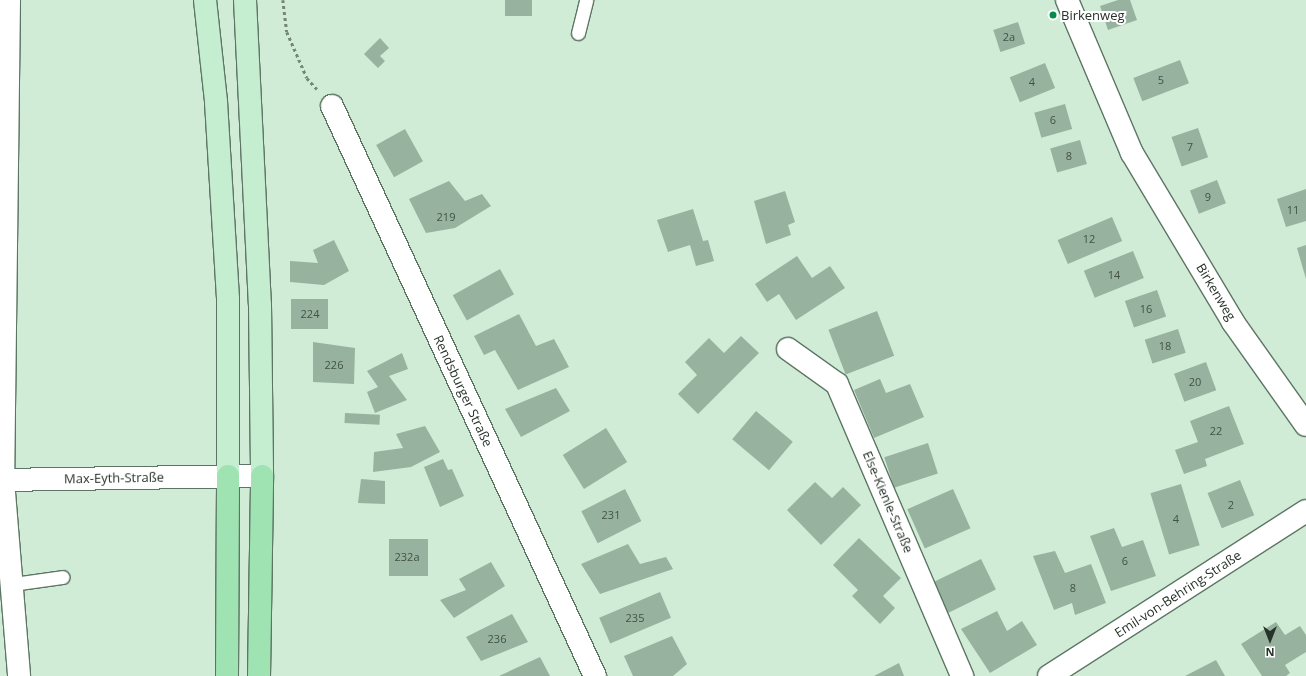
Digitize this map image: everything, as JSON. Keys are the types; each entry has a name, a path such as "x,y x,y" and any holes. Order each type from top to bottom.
{"highway":[{"path":"227,676 228,476"},
{"path":"259,676 262,476"}],"main road":[{"path":"205,0 216,102 228,299 228,476"},
{"path":"245,0 260,305 262,476"}],"street":[{"path":"9,0 2,480 13,584 19,676"},
{"name":"Birkenweg","path":"1067,0 1132,153 1233,322 1306,424"},
{"name":"Rendsburger Straße","path":"332,106 595,676"},
{"name":"Else-Kienle-Straße","path":"788,349 837,384 962,676"},
{"name":"Max-Eyth-Straße","path":"2,480 262,476"},
{"name":"Emil-von-Behring-Straße","path":"1053,675 1306,511"}],"lane":[{"path":"578,33 586,0"},
{"path":"13,584 63,577"}],"path":[{"path":"283,0 287,32 307,78 332,106"}],"building":[{"path":"505,0 532,0 532,16 505,16"},
{"path":"1118,0 1130,0 1137,20 1108,30 1100,6"},
{"path":"1018,22 1025,44 1000,52 993,30"},
{"path":"380,38 389,48 380,56 385,61 378,68 364,54"},
{"path":"1180,60 1189,83 1142,101 1133,78"},
{"path":"1045,63 1055,88 1020,102 1010,77"},
{"path":"1065,104 1072,129 1041,138 1034,113"},
{"path":"1198,128 1208,157 1182,166 1172,137"},
{"path":"405,129 423,161 394,177 376,145"},
{"path":"1080,140 1087,164 1057,173 1050,149"},
{"path":"1217,180 1226,203 1199,214 1190,190"},
{"path":"449,181 465,201 482,194 491,206 455,228 426,233 409,199"},
{"path":"1306,189 1306,221 1286,227 1277,199"},
{"path":"785,191 795,222 788,225 791,235 766,244 754,201"},
{"path":"693,209 703,241 708,240 714,261 696,266 690,245 668,252 657,220"},
{"path":"1112,217 1122,241 1068,264 1058,240"},
{"path":"334,240 349,271 324,285 290,282 290,261 318,263 313,250"},
{"path":"1306,245 1306,279 1297,248"},
{"path":"1133,251 1144,278 1095,298 1084,271"},
{"path":"797,256 812,278 830,266 845,288 796,320 779,294 767,302 755,284"},
{"path":"500,269 514,294 467,321 453,295"},
{"path":"1157,290 1166,316 1134,328 1125,301"},
{"path":"291,299 328,299 328,329 291,329"},
{"path":"877,311 894,356 846,374 828,330"},
{"path":"519,314 536,346 554,339 569,367 518,390 495,350 484,355 474,336"},
{"path":"1178,329 1186,353 1152,364 1145,340"},
{"path":"741,336 759,353 698,414 678,394 697,375 685,362 709,338 724,353"},
{"path":"313,342 355,348 354,384 313,382"},
{"path":"402,353 408,369 389,376 407,400 375,413 367,392 378,387 367,371"},
{"path":"1206,362 1216,390 1184,402 1174,374"},
{"path":"880,379 886,393 910,384 924,417 874,438 854,390"},
{"path":"556,388 570,411 521,437 505,409"},
{"path":"1229,406 1244,444 1205,459 1207,466 1184,474 1175,450 1198,442 1190,421"},
{"path":"756,411 793,442 769,470 732,439"},
{"path":"345,413 380,415 379,425 344,423"},
{"path":"425,426 440,452 411,467 373,472 374,452 403,448 396,434"},
{"path":"606,428 627,462 584,489 563,455"},
{"path":"928,443 938,473 894,488 884,457"},
{"path":"443,459 448,470 452,469 464,496 440,507 424,467"},
{"path":"361,479 385,481 385,504 358,503"},
{"path":"1240,480 1254,515 1222,528 1208,493"},
{"path":"815,482 832,498 843,487 861,505 821,545 787,510"},
{"path":"1181,484 1200,545 1169,555 1150,493"},
{"path":"625,489 641,521 598,543 581,511"},
{"path":"953,489 970,528 925,549 907,509"},
{"path":"1114,528 1122,547 1143,540 1156,576 1111,591 1090,536"},
{"path":"859,538 901,578 883,596 895,608 880,624 852,596 858,590 833,565"},
{"path":"389,539 428,539 428,576 389,576"},
{"path":"628,544 640,564 666,557 673,569 600,594 581,564"},
{"path":"1055,551 1065,573 1091,564 1106,603 1075,615 1072,603 1054,610 1033,556"},
{"path":"981,559 996,590 946,614 932,583"},
{"path":"491,562 505,586 454,618 440,600 466,590 459,579"},
{"path":"660,592 671,618 610,644 599,618"},
{"path":"997,611 1007,631 1022,621 1037,645 990,673 961,629"},
{"path":"512,614 528,642 481,661 466,637"},
{"path":"1276,622 1285,635 1300,626 1306,635 1306,652 1285,665 1290,673 1286,676 1262,676 1241,644"},
{"path":"672,636 687,664 673,676 633,676 624,656"},
{"path":"540,657 550,676 499,676"},
{"path":"1216,660 1225,676 1185,676"},
{"path":"899,663 904,676 874,676"}],"place":[{"name":"Birkenweg","path":"1053,15"}]}
